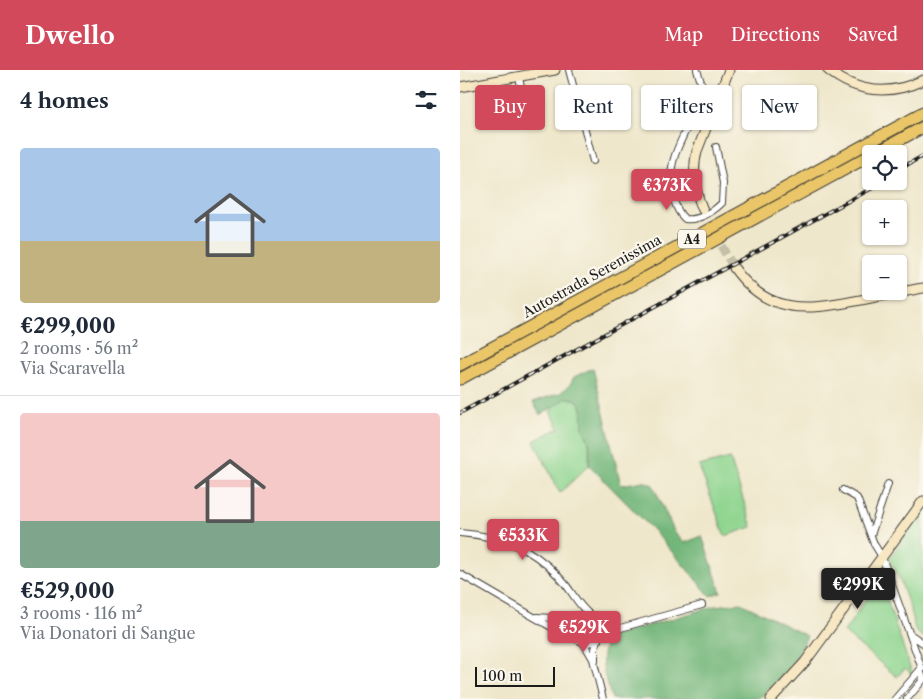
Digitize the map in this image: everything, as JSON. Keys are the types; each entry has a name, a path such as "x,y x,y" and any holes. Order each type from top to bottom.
{"highway":[{"name":"Autostrada Serenissima","path":"460,365 923,113"},
{"name":"Autostrada Serenissima","path":"889,145 923,127"},
{"name":"Autostrada Serenissima","path":"460,379 862,159"}],"street":[{"path":"460,87 555,70"},
{"path":"569,70 593,161"},
{"path":"697,70 702,85 702,94 673,158 670,170 671,188 674,198 679,212 685,219 692,220 698,218 716,209 722,203 723,183 716,147"},
{"path":"703,210 695,190 694,160 729,70"},
{"path":"828,70 851,84 875,91 899,89 923,80"},
{"path":"519,77 521,85"},
{"path":"734,268 748,285 766,299 787,307 800,309 832,306 923,288"},
{"path":"871,536 888,484"},
{"path":"843,490 856,498 871,536 882,557 910,634 920,655 923,679 907,699"},
{"path":"771,699 805,662 923,501"},
{"path":"460,533 489,536 513,544 526,551 557,574 578,604 583,616"},
{"path":"460,574 558,631 581,641 592,642 600,634 702,605"},
{"path":"570,616 576,612 578,604"},
{"path":"578,604 583,616"},
{"path":"529,614 546,618 583,616 598,620 600,634 595,654 595,667"},
{"path":"583,616 574,628 576,637 589,650 603,699"},
{"path":"910,634 923,643"},
{"path":"896,699 922,668"}],"green space":[{"path":"593,368 621,485 643,481 653,485 675,533 684,543 702,536 721,592 710,596 654,531 589,465 589,443 583,430 582,409 578,401 567,398 540,415 533,402 560,393 569,386 574,377"},
{"path":"567,398 576,400 580,404 584,415 583,428 589,443 589,465 560,493 534,441 559,428 550,411"},
{"path":"730,458 752,527 725,536 699,466"},
{"path":"923,510 923,638 915,630 912,614 898,575 889,559"},
{"path":"880,579 913,676 905,668 897,677 844,632"},
{"path":"741,603 807,636 787,670 758,699 612,699 603,667 603,652 610,637 715,606"}],"tunnel":[{"path":"703,210 734,268"}],"railway":[{"path":"907,165 923,156"},
{"path":"460,413 869,190"}]}
